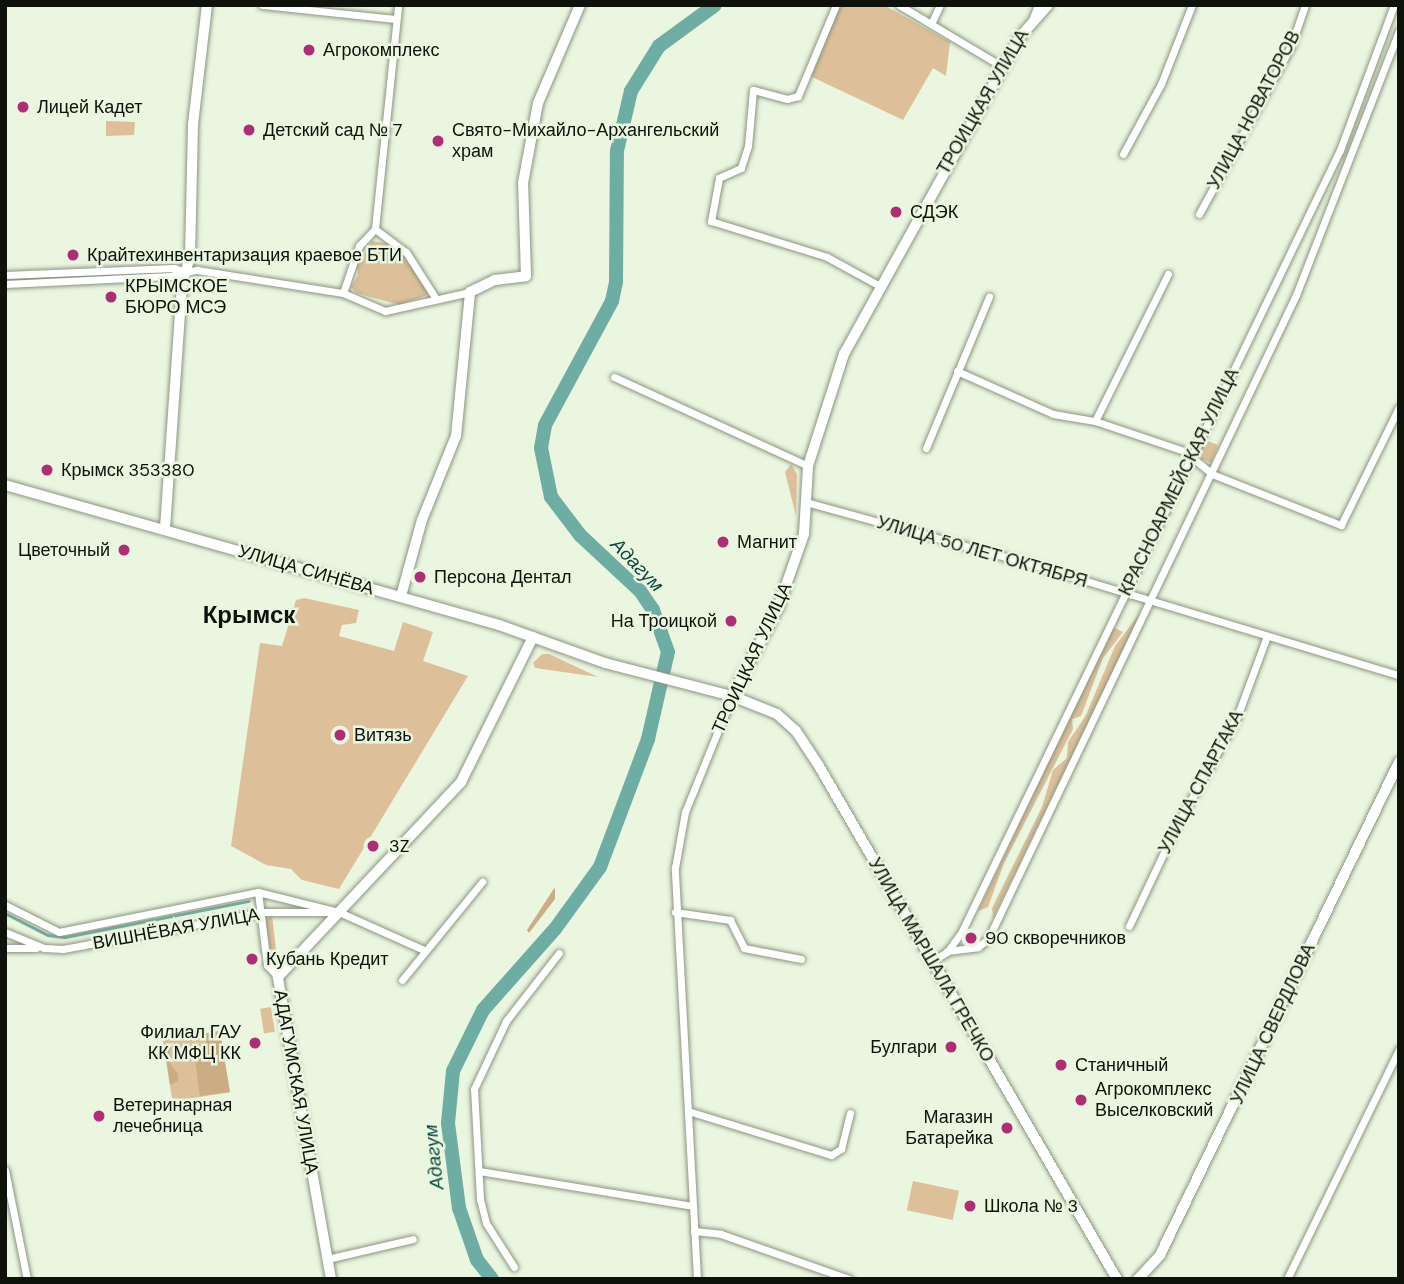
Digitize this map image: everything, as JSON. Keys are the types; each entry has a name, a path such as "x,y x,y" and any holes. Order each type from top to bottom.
{"main road":[{"path":"165,528 184,271 190,257 192,124 207,5"},
{"path":"401,596 422,520 456,436 470,292 495,280 526,275 523,183 538,103 580,5"},
{"path":"1032,20 1048,5"},
{"name":"ТРОИЦКАЯ УЛИЦА","path":"732,696 756,658 786,587 804,534 808,466 844,354 1003,67 1032,20"},
{"name":"УЛИЦА СИНЁВА","path":"5,485 401,596 533,637 605,663 704,691"},
{"name":"АДАГУМСКАЯ УЛИЦА","path":"331,1279 278,978 461,782 533,637"},
{"name":"УЛИЦА МАРШАЛА ГРЕЧКО","path":"704,691 732,696 777,715 796,731 1117,1279"},
{"name":"УЛИЦА СВЕРДЛОВА","path":"1138,1279 1160,1255 1399,762"}],"street":[{"path":"262,5 396,19"},
{"path":"343,293 359,246 375,229 398,5"},
{"path":"836,5 798,96 787,99 753,90 748,146 741,168 719,178 711,221 827,257 880,286"},
{"path":"899,5 1003,67"},
{"path":"931,24 940,5"},
{"name":"ТРОИЦКАЯ УЛИЦА","path":"1032,20 1038,5"},
{"path":"1123,154 1161,85 1192,5"},
{"name":"УЛИЦА НОВАТОРОВ","path":"1199,214 1291,46 1305,5"},
{"name":"КРАСНОАРМЕЙСКАЯ УЛИЦА","path":"947,952 972,912 1340,150 1394,5"},
{"name":"КРАСНОАРМЕЙСКАЯ УЛИЦА","path":"932,961 947,952 978,947 988,939 1212,474 1311,260 1399,31"},
{"path":"375,229 406,253 436,299"},
{"path":"5,275 174,268 184,271"},
{"path":"5,284 170,276 197,270 343,293 385,311 470,292"},
{"path":"1095,421 1168,274"},
{"path":"926,448 989,297"},
{"path":"957,371 1053,414 1095,421 1184,451 1212,474 1341,525 1399,407"},
{"path":"614,377 808,466"},
{"name":"УЛИЦА 50 ЛЕТ ОКТЯБРЯ","path":"806,502 1152,599 1399,675"},
{"name":"УЛИЦА СПАРТАКА","path":"1129,926 1178,823 1237,717 1267,636"},
{"name":"ТРОИЦКАЯ УЛИЦА","path":"697,1279 675,912 681,826 732,696"},
{"path":"402,980 482,882"},
{"path":"258,892 267,965 278,978"},
{"name":"ВИШНЁВАЯ УЛИЦА","path":"5,905 43,926 66,932 258,892 339,912"},
{"name":"ВИШНЁВАЯ УЛИЦА","path":"5,932 44,948 63,949 262,912 339,912"},
{"path":"339,912 424,950"},
{"path":"675,912 730,920 744,948 801,959"},
{"path":"5,948 44,948"},
{"path":"514,1267 486,1223 479,1171 476,1082 506,1021 559,953"},
{"path":"1287,1279 1399,1049"},
{"path":"688,1111 831,1155 841,1149 850,1113"},
{"path":"5,1170 27,1279"},
{"path":"479,1171 692,1206"},
{"path":"694,1231 721,1234 849,1279"},
{"path":"327,1259 413,1239"}],"shaded area":[{"path":"839,5 884,5 950,42 946,76 933,68 903,120 810,76"},
{"path":"106,121 135,122 134,135 106,136"},
{"path":"372,241 392,244 409,260 431,289 427,295 400,305 356,293 351,287 358,275 357,266"},
{"path":"1205,440 1218,445 1211,463 1198,458"},
{"path":"791,464 797,474 796,516 785,472"},
{"name":"Витязь","path":"304,598 359,610 356,623 342,625 339,636 394,651 403,622 433,632 423,661 468,676 339,889 302,880 291,869 266,865 231,846 260,643 282,646 296,600"},
{"path":"1140,613 993,918 992,908 1042,807 1053,770 1067,758 1068,742 1086,715 1115,646"},
{"path":"1113,627 1123,632 1103,658 1081,716 1072,719 1073,729 1004,863 988,907 978,911"},
{"path":"542,654 549,654 598,677 535,668 533,663"},
{"path":"555,887 555,899 529,933 527,930"},
{"path":"272,915 277,959 271,958 266,920"},
{"path":"271,1007 275,1032 264,1033 260,1009"},
{"path":"220,1031 230,1092 172,1101 163,1040"},
{"path":"220,1031 230,1092 200,1096 195,1059 206,1045 206,1033"},
{"path":"164,1042 171,1048 167,1059 178,1074 178,1081 170,1085"},
{"path":"913,1181 959,1191 953,1220 907,1210"}],"waterway":[{"name":"Адагум","path":"492,1279 477,1260 459,1208 448,1123 453,1071 483,1010 555,929 600,867 648,739 668,652 653,610 640,591 580,535 551,497 541,448 545,425 612,301 616,282 617,151 631,91 659,46 715,5"},
{"path":"5,913 48,935 65,937 249,901"}],"place":[{"name":"Агрокомплекс","path":"309,50"},
{"name":"Лицей Кадет","path":"23,107"},
{"name":"Детский сад № 7","path":"249,130"},
{"name":"Свято-Михайло-Архангельский храм","path":"438,141"},
{"name":"СДЭК","path":"896,212"},
{"name":"Крайтехинвентаризация краевое БТИ","path":"73,255"},
{"name":"КРЫМСКОЕ БЮРО МСЭ","path":"111,297"},
{"name":"Крымск 353380","path":"47,470"},
{"name":"Магнит","path":"723,542"},
{"name":"Цветочный","path":"124,550"},
{"name":"Персона Дентал","path":"420,577"},
{"name":"На Троицкой","path":"731,621"},
{"name":"Витязь","path":"340,735"},
{"name":"3Z","path":"373,846"},
{"name":"90 скворечников","path":"971,938"},
{"name":"Кубань Кредит","path":"252,959"},
{"name":"Филиал ГАУ КК МФЦ КК","path":"255,1043"},
{"name":"Булгари","path":"951,1047"},
{"name":"Станичный","path":"1061,1065"},
{"name":"Агрокомплекс Выселковский","path":"1081,1100"},
{"name":"Ветеринарная лечебница","path":"99,1116"},
{"name":"Магазин Батарейка","path":"1007,1128"},
{"name":"Школа № 3","path":"970,1206"}],"district":[{"name":"Крымск","path":"249,615"}]}
